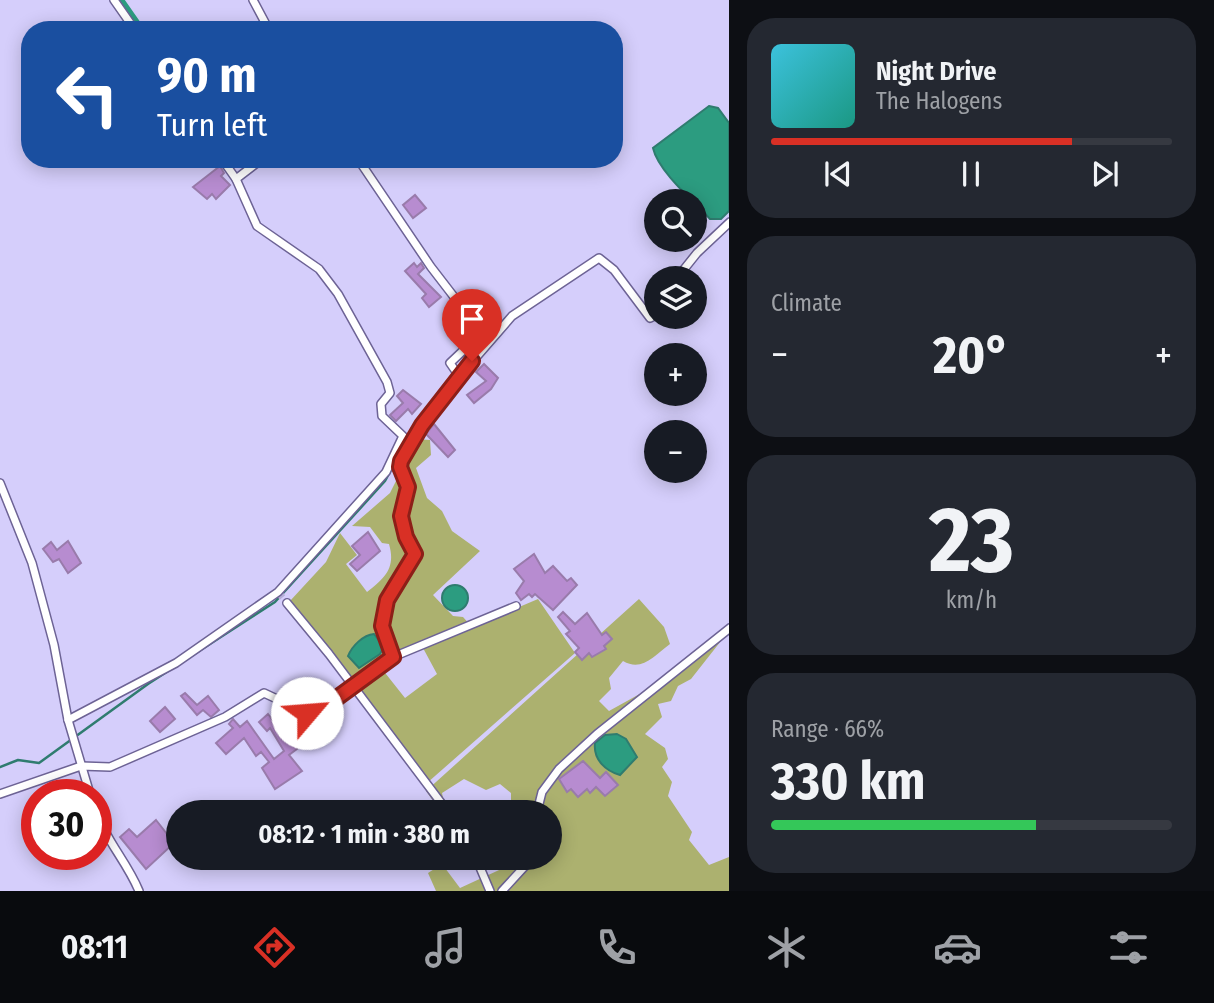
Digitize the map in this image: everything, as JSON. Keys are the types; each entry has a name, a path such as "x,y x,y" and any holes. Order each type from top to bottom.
{"street":[{"path":"114,0 129,21"},
{"path":"253,0 264,21"},
{"path":"68,720 176,663 278,592 386,472 402,436 383,416 381,404 390,393 387,382 338,294 319,269 257,226 228,168"},
{"path":"236,179 250,168"},
{"path":"364,168 430,267 468,315 471,333 468,346 450,366 459,376"},
{"path":"687,266 697,253 725,232 729,222"},
{"path":"393,657 382,626 387,600 415,554 406,537 401,516 408,487 400,467 416,434 459,376 512,316 599,258 614,270 644,310"},
{"path":"0,482 32,564 54,645 68,720 85,779"},
{"path":"0,512 8,506"},
{"path":"287,604 329,654 351,687 439,800"},
{"path":"0,794 81,766 110,767 225,717 264,693 307,713 330,703 393,657 516,606"},
{"path":"540,800 542,792 559,769 597,734 729,628"},
{"path":"112,847 132,875 139,891"},
{"path":"481,870 490,891"},
{"path":"502,891 521,870"}],"shaded area":[{"path":"709,106 718,108 729,123 729,211 721,219 710,219 707,216 707,189 681,189 662,166 653,148"},
{"path":"417,439 430,440 431,455 416,468 427,498 442,511 452,531 480,551 433,595 453,616 463,617 472,627 538,599 575,653 427,783 355,688 382,669 405,698 437,674 423,648 351,678 290,601 326,562 340,533 357,555 346,564 367,592 384,577 391,560 389,544 382,543 370,527 352,526 390,493"},
{"path":"455,585 464,589 468,598 464,607 455,611 446,607 442,598 446,589"},
{"path":"639,599 664,627 670,644 642,664 623,661 609,678 611,689 599,701 609,711 681,671 726,630 728,632 691,679 678,686 671,701 658,704 662,717 645,734 665,748 668,759 662,767 672,782 668,796 692,832 689,840 709,865 729,857 729,891 436,891 428,873 433,870 446,870 460,888 499,870 562,870 562,800 511,800 511,793 500,784 486,790 464,779 442,793 443,800 432,800 426,791"},
{"path":"374,634 384,647 380,654 359,668 348,656 358,642"},
{"path":"318,713 329,718 334,729 329,740 318,745 307,740 302,729 307,718"},
{"path":"617,734 626,739 637,757 620,775 601,764 595,749 595,743 605,735"}],"building":[{"path":"217,168 221,168 224,173 221,176 230,185 216,199 212,194 207,199 193,187"},
{"path":"415,195 426,208 413,218 403,205"},
{"path":"414,263 417,267 421,263 424,268 418,274 441,297 429,307 422,298 426,294 405,271"},
{"path":"484,364 498,378 491,389 474,403 467,395 486,381 476,372"},
{"path":"403,390 421,404 412,414 408,409 396,421 390,415 403,403 397,396"},
{"path":"434,424 455,450 448,457 426,434"},
{"path":"368,532 380,551 357,571 350,564 360,555 352,546"},
{"path":"68,541 81,563 68,573 59,559 53,562 43,549 51,542 57,550"},
{"path":"534,554 545,573 553,566 567,581 571,578 577,585 553,610 535,594 532,597 529,594 521,600 516,593 524,581 514,569"},
{"path":"563,612 575,624 587,613 602,635 606,632 612,639 604,646 606,649 592,657 589,653 582,660 575,652 579,648 566,634 570,631 558,617"},
{"path":"185,693 197,705 208,696 219,710 211,717 203,710 197,715 181,696"},
{"path":"165,707 175,719 160,732 150,721"},
{"path":"268,714 283,733 290,726 295,733 292,736 298,744 297,749 289,755 302,771 275,789 262,768 269,762 261,752 256,756 244,738 226,754 216,743 233,728 229,724 233,719 240,727 247,721 274,759 284,751 270,728 267,731 259,722"},
{"path":"583,761 600,778 606,772 618,785 605,796 596,787 590,793 587,789 578,797 571,789 567,792 559,779"},
{"path":"156,820 166,833 166,850 146,869 120,837 129,829 137,837"}],"waterway":[{"path":"120,0 135,21"},
{"path":"0,767 18,760 39,763 148,684 275,602 385,481 414,427 473,349 483,318 474,299"}],"tunnel":[{"path":"278,592 287,603"}],"route":[{"path":"307,713 330,703 393,657 382,626 387,600 400,583 415,554 406,537 401,516 408,487 400,467 401,461 422,425 472,361"}]}
